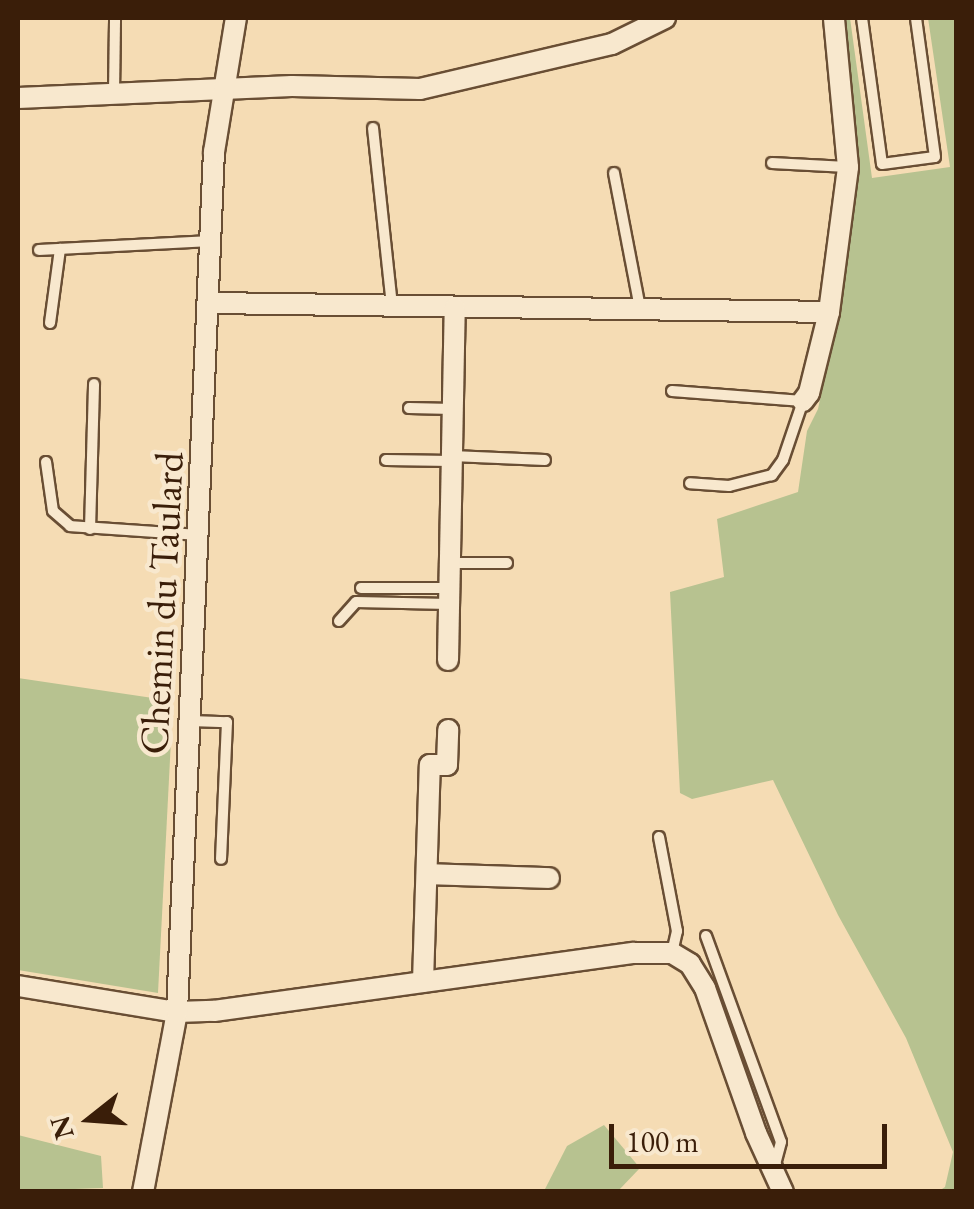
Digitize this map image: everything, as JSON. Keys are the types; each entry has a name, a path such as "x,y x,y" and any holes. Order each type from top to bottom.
{"street":[{"name":"Chemin du Taulard","path":"143,1192 177,1012 221,88 236,18"},
{"path":"18,98 221,88 420,89 612,44 665,18"},
{"path":"803,401 809,394 829,312 848,167 834,18"},
{"path":"211,303 829,312"},
{"path":"448,660 456,308"},
{"path":"423,982 430,765 446,765 448,730"},
{"path":"427,874 549,878"},
{"path":"18,986 177,1012 214,1011 634,953 672,953 690,964 706,988 756,1133 783,1192"}],"lane":[{"path":"114,93 115,18"},
{"path":"862,18 882,164 935,157 916,18"},
{"path":"374,128 392,306"},
{"path":"772,163 848,167"},
{"path":"614,173 640,309"},
{"path":"39,250 212,241"},
{"path":"50,324 60,249"},
{"path":"90,528 94,384"},
{"path":"672,391 803,401 783,460 772,475 729,486 690,483"},
{"path":"410,408 452,410"},
{"path":"386,460 545,460"},
{"path":"46,462 53,511 70,526 199,535"},
{"path":"450,562 507,563"},
{"path":"361,588 449,596"},
{"path":"339,621 356,602 449,596"},
{"path":"190,721 227,722 221,860"},
{"path":"660,837 678,932 672,953"},
{"path":"706,936 782,1142 774,1171"}],"green space":[{"path":"832,18 850,18 872,178 950,167 928,18 956,18 956,1191 939,1191 945,1187 953,1152 906,1038 838,915 773,780 692,799 680,793 670,592 724,577 717,519 798,492 807,431 818,409 841,300 854,146"},
{"path":"18,678 173,701 158,993 18,970"},
{"path":"604,1125 640,1168 618,1191 544,1191 567,1146"},
{"path":"18,1135 101,1156 103,1188 18,1191"}]}
